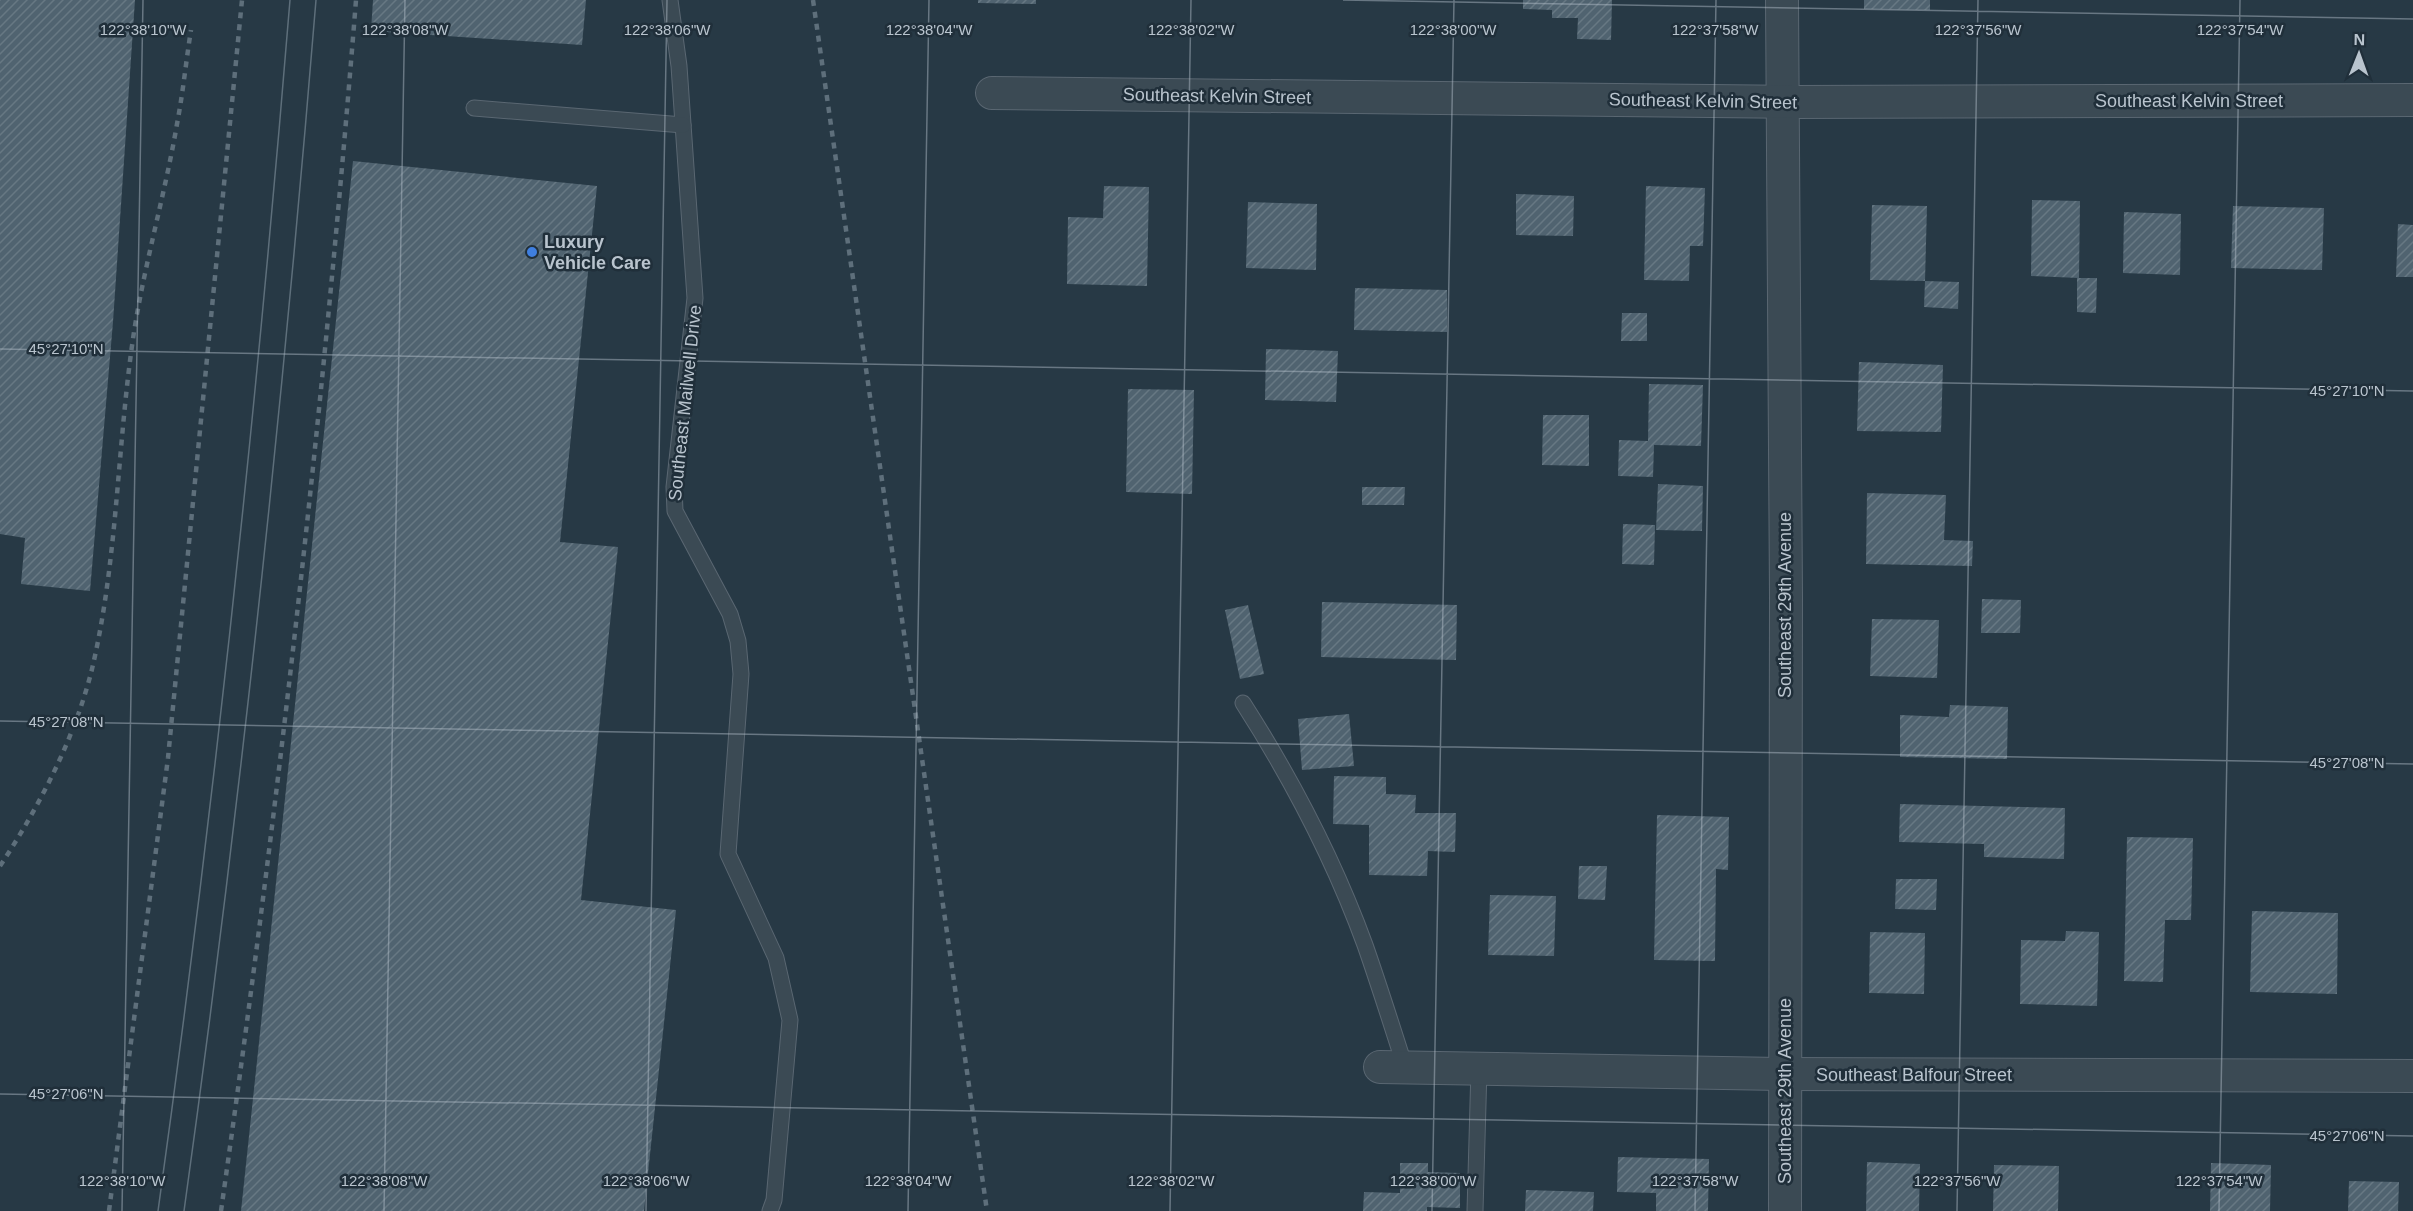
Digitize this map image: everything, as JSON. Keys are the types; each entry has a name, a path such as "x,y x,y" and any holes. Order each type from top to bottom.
{"street":[{"name":"Southeast 29th Avenue","path":"1782,0 1786,597 1785,1211"},
{"name":"Southeast Kelvin Street","path":"992,93 1781,102 2413,100"},
{"name":"Southeast Balfour Street","path":"1393,1067 1786,1074 2413,1076"}],"lane":[{"name":"Southeast Mailwell Drive","path":"670,0 683,125 696,298 674,487 675,512 730,614 738,641 741,674 728,854 776,958 790,1020 774,1200 770,1211"},
{"path":"474,108 683,125"},
{"path":"1243,703 1277,756 1316,833 1364,943 1393,1067"},
{"path":"1474,1211 1479,1068"}],"building":[{"path":"0,0 135,0 113,322 90,591 21,584 25,538 0,534"},
{"path":"373,0 586,0 582,45 371,31"},
{"path":"978,0 1036,0 1036,4 978,3"},
{"path":"1523,0 1612,0 1611,40 1577,39 1578,18 1552,18 1552,10 1523,9"},
{"path":"1864,0 1930,0 1930,10 1864,9"},
{"path":"353,161 597,186 560,542 618,547 581,900 676,910 644,1211 241,1211"},
{"path":"1104,186 1149,187 1147,286 1067,284 1068,217 1103,218"},
{"path":"1646,186 1705,188 1703,246 1690,246 1689,281 1644,280"},
{"path":"1516,194 1574,196 1573,236 1516,235"},
{"path":"2032,200 2080,201 2079,278 2031,276"},
{"path":"1248,202 1317,204 1316,270 1246,268"},
{"path":"1872,205 1927,206 1925,281 1870,280"},
{"path":"2233,206 2324,208 2322,270 2231,268"},
{"path":"2124,212 2181,214 2180,275 2123,273"},
{"path":"2398,224 2413,225 2413,277 2396,277"},
{"path":"2077,278 2097,278 2096,313 2077,312"},
{"path":"1925,281 1959,282 1958,309 1924,307"},
{"path":"1355,288 1447,290 1447,332 1354,330"},
{"path":"1622,313 1647,313 1647,341 1621,341"},
{"path":"1266,349 1338,351 1336,402 1265,400"},
{"path":"1859,362 1943,365 1941,432 1857,431"},
{"path":"1649,384 1703,385 1701,446 1654,445 1653,477 1618,476 1619,440 1648,441"},
{"path":"1128,389 1194,390 1192,494 1126,492"},
{"path":"1543,415 1589,415 1589,466 1542,465"},
{"path":"1658,484 1703,486 1702,531 1656,530"},
{"path":"1362,487 1405,487 1404,505 1362,505"},
{"path":"1867,493 1946,495 1944,540 1973,541 1972,566 1866,564"},
{"path":"1623,524 1655,525 1654,565 1622,564"},
{"path":"1982,599 2021,600 2020,633 1981,633"},
{"path":"1322,602 1457,605 1456,660 1321,657"},
{"path":"1248,605 1264,674 1240,679 1225,610"},
{"path":"1872,619 1939,620 1937,678 1870,676"},
{"path":"1950,705 2008,707 2007,759 1900,757 1900,715 1949,717"},
{"path":"1349,714 1354,766 1302,770 1298,719"},
{"path":"1334,776 1386,777 1386,794 1416,795 1415,813 1456,813 1455,852 1428,851 1427,876 1369,875 1369,825 1333,824"},
{"path":"1900,804 2065,808 2064,859 1984,857 1984,844 1899,842"},
{"path":"1657,815 1729,817 1728,870 1716,869 1715,961 1654,960"},
{"path":"2127,837 2193,838 2191,920 2165,920 2163,982 2124,981"},
{"path":"1579,866 1607,866 1605,900 1578,899"},
{"path":"1896,879 1937,879 1936,910 1895,909"},
{"path":"1490,895 1556,896 1554,956 1488,955"},
{"path":"2252,911 2338,913 2337,994 2250,992"},
{"path":"2066,931 2099,932 2097,1006 2020,1004 2021,940 2065,941"},
{"path":"1870,932 1925,933 1924,994 1869,993"},
{"path":"1618,1157 1709,1159 1708,1211 1656,1211 1656,1193 1617,1192"},
{"path":"1867,1162 1920,1164 1919,1211 1866,1211"},
{"path":"1400,1163 1428,1163 1428,1172 1460,1173 1460,1208 1427,1207 1427,1211 1363,1211 1364,1192 1400,1193"},
{"path":"2211,1163 2271,1165 2270,1211 2210,1211"},
{"path":"1994,1165 2059,1166 2058,1211 1993,1211"},
{"path":"2349,1181 2399,1182 2398,1211 2348,1211"},
{"path":"1526,1190 1594,1192 1593,1211 1525,1211"}],"tram line":[{"path":"158,1211 198,909 233,607 290,0"},
{"path":"184,1211 224,909 259,607 316,0"}],"railway":[{"path":"109,1211 168,758 242,0"},
{"path":"221,1211 262,909 298,607 329,304 356,0"},
{"path":"813,0 987,1211"},
{"path":"0,866 42,796 66,746 92,669 107,586 134,332 172,150 191,30"}],"place":[{"name":"Luxury Vehicle Care","path":"532,252"}]}
